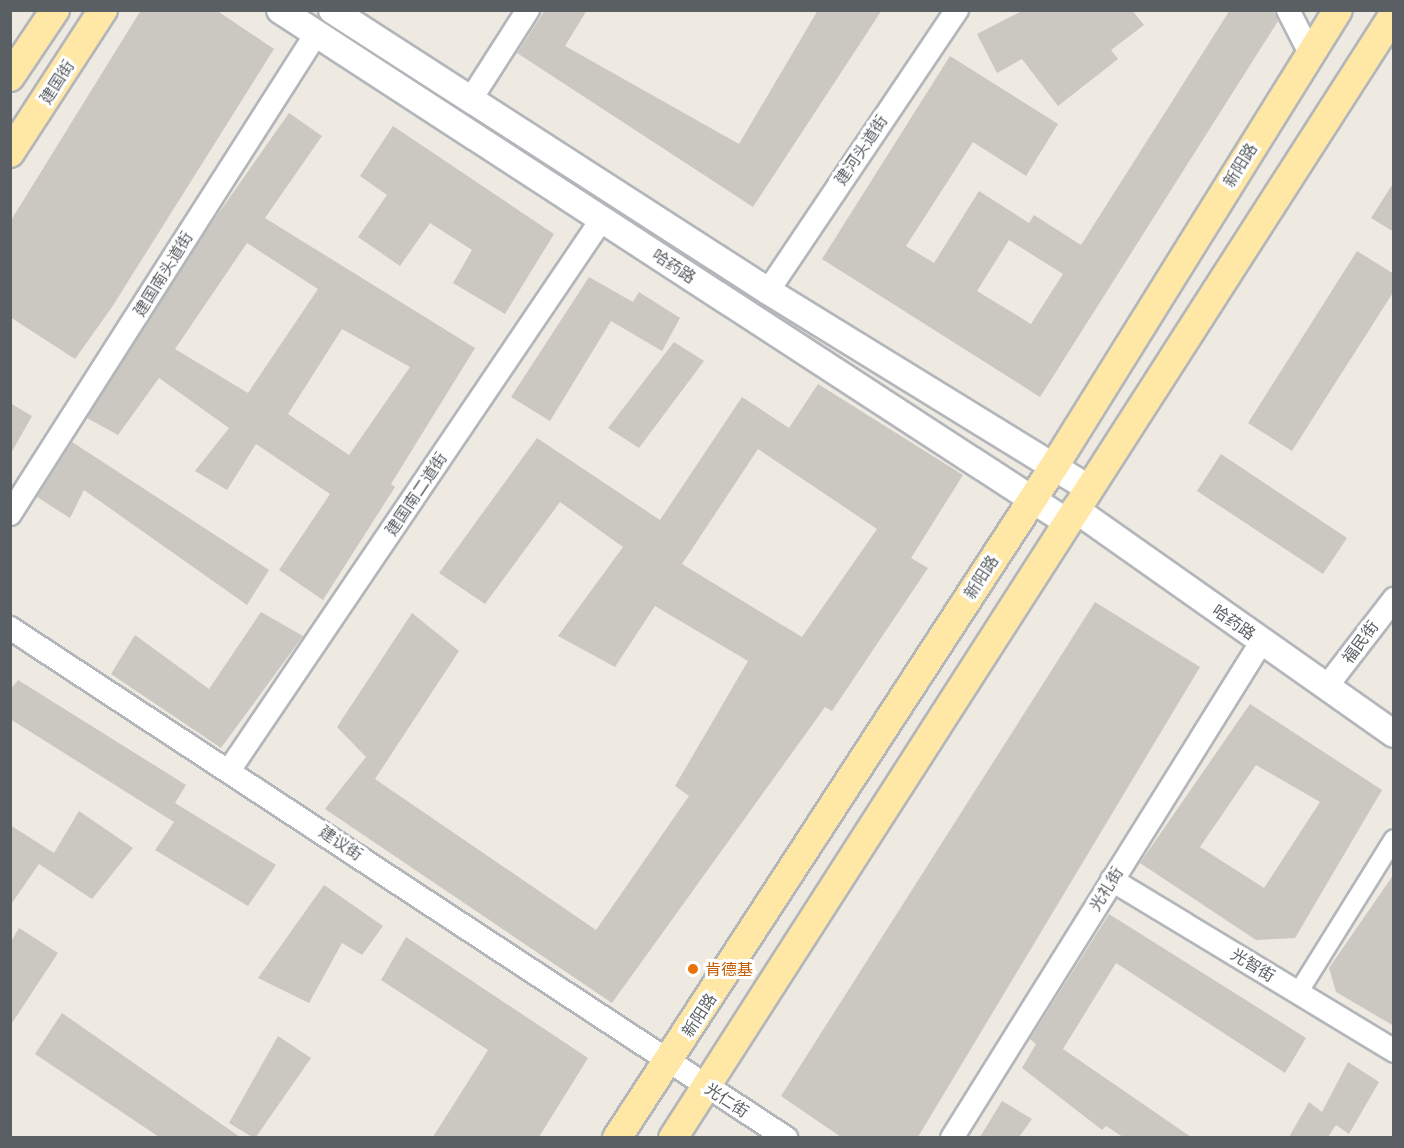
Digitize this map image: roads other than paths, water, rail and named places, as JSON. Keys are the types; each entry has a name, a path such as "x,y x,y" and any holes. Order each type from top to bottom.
{"main road":[{"path":"10,77 55,10"},
{"name":"建国街","path":"10,153 103,10"},
{"name":"哈药路","path":"280,10 1032,499 1076,506"},
{"name":"哈药路","path":"332,10 768,291 1053,468 1076,506 1394,734"},
{"name":"新阳路","path":"616,1137 668,1062 1053,468 1338,10"},
{"path":"673,1137 1394,14"}],"street":[{"path":"471,99 528,10"},
{"path":"1288,10 1310,53"},
{"name":"建河头道街","path":"768,291 953,11"},
{"name":"建国南头道街","path":"10,514 316,34"},
{"name":"建国南二道街","path":"230,769 602,219"},
{"name":"福民街","path":"1327,686 1394,599"},
{"name":"建议街","path":"10,628 230,769 668,1062"},
{"name":"光礼街","path":"952,1137 1262,641"},
{"path":"1298,993 1394,839"},
{"name":"光智街","path":"1112,880 1394,1051"},
{"name":"光仁街","path":"668,1062 786,1137"}],"place":[{"name":"肯德基","path":"693,969"}]}
